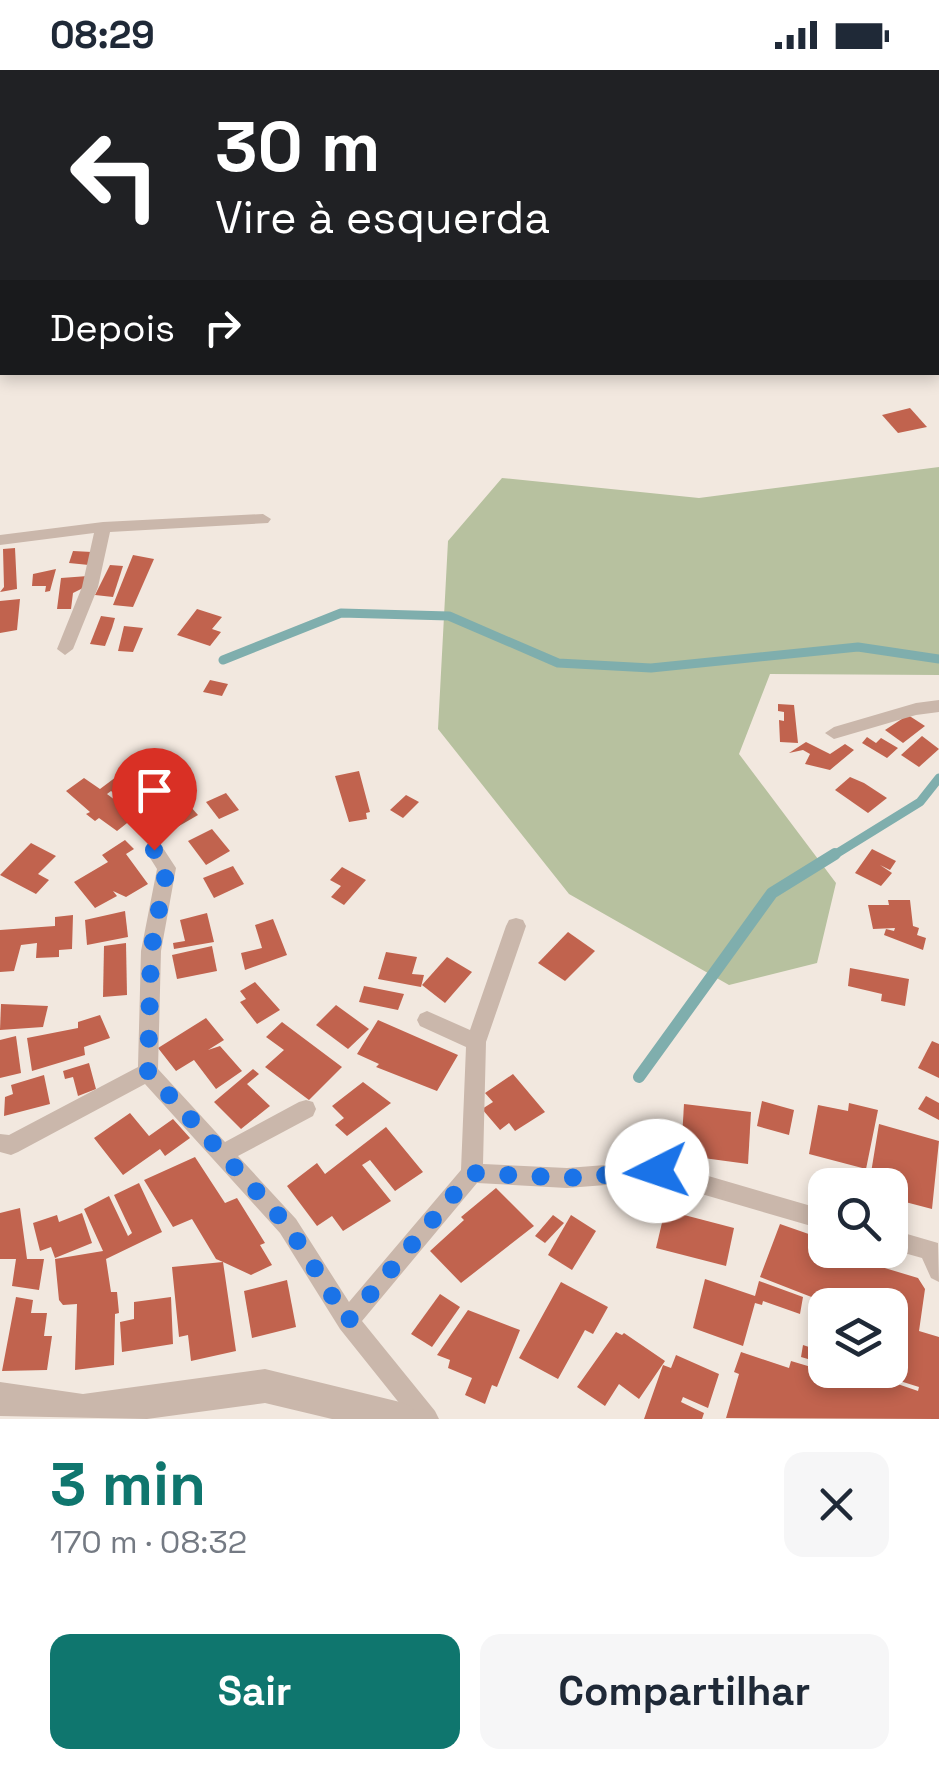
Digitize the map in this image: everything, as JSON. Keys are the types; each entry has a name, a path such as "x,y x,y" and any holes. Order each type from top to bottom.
{"street":[{"path":"0,1400 77,1415 265,1386 400,1419"}],"lane":[{"path":"0,540 103,527 263,519"},
{"path":"65,649 90,587 103,527"},
{"path":"834,734 916,709 939,706"},
{"path":"154,850 167,868 151,951 148,1072 288,1226 348,1321 427,1419"},
{"path":"348,1321 472,1173 476,1042 516,926"},
{"path":"427,1020 476,1042"},
{"path":"0,1144 11,1146 148,1072"},
{"path":"222,1154 306,1109"},
{"path":"472,1173 567,1178 657,1171 808,1215"},
{"path":"908,1244 930,1250 939,1270"}],"green space":[{"path":"939,467 939,675 770,674 739,754 836,883 817,963 729,985 569,894 438,729 448,541 502,478 699,498"}],"building":[{"path":"910,408 927,427 898,433 882,415"},
{"path":"15,548 17,589 0,592 4,587 3,549"},
{"path":"73,551 92,552 89,565 69,563"},
{"path":"133,555 154,559 133,607 113,605"},
{"path":"110,565 123,566 113,597 95,595"},
{"path":"56,569 50,591 45,592 46,586 32,586 33,574"},
{"path":"88,576 85,587 73,593 71,609 57,609 61,578"},
{"path":"20,599 17,630 0,633 0,601"},
{"path":"197,609 222,617 212,629 221,632 210,646 177,635"},
{"path":"101,616 115,618 105,646 90,644"},
{"path":"124,626 143,628 133,652 118,651"},
{"path":"210,680 228,684 222,696 203,692"},
{"path":"778,704 794,705 798,743 780,742 779,720 784,721 784,712 778,711"},
{"path":"908,715 925,726 903,743 885,730"},
{"path":"922,736 939,749 919,767 901,755"},
{"path":"867,737 876,743 881,738 898,748 887,758 862,743"},
{"path":"806,742 830,754 845,744 854,750 830,770 805,764 810,754 803,750 789,753"},
{"path":"165,752 173,759 166,763 172,768 161,775 149,764"},
{"path":"128,768 155,788 131,807 111,791 107,794 136,816 117,831 86,814 90,812 66,791 84,778 100,789"},
{"path":"359,771 370,812 366,813 367,819 349,822 335,776"},
{"path":"850,777 887,798 868,813 835,790"},
{"path":"226,793 239,810 219,819 206,802"},
{"path":"406,795 419,802 403,818 390,810"},
{"path":"182,797 198,815 167,833 151,815"},
{"path":"212,829 230,851 206,865 188,841"},
{"path":"125,840 134,849 126,854 148,884 126,897 113,891 117,896 95,908 74,882 108,862 102,855"},
{"path":"31,843 56,856 38,874 49,880 36,894 0,875"},
{"path":"872,849 896,861 890,870 880,865 892,873 881,886 855,873"},
{"path":"233,866 244,884 214,898 203,878"},
{"path":"342,867 366,880 344,905 331,897 341,886 330,880"},
{"path":"888,900 910,900 913,926 919,928 917,935 926,938 923,950 884,935 886,929 895,928 873,929 868,905 889,905"},
{"path":"125,911 128,937 87,945 85,920"},
{"path":"207,913 214,942 174,949 173,943 185,941 180,920"},
{"path":"73,915 72,949 59,950 59,957 36,958 37,943 21,945 14,971 0,972 0,930 55,926 55,917"},
{"path":"273,919 287,955 245,970 241,953 262,948 255,925"},
{"path":"568,932 595,951 565,981 538,963"},
{"path":"126,943 127,995 103,997 104,946"},
{"path":"212,946 217,971 177,979 172,955"},
{"path":"386,952 417,957 412,974 424,975 421,987 378,979"},
{"path":"447,957 472,972 445,1003 422,985"},
{"path":"850,968 909,979 905,1006 881,1001 882,994 848,986"},
{"path":"255,982 280,1010 257,1024 240,1002 246,999 240,991"},
{"path":"364,986 404,994 398,1010 359,1002"},
{"path":"1,1004 48,1006 43,1027 0,1030"},
{"path":"336,1005 369,1029 348,1049 316,1025"},
{"path":"100,1015 110,1038 84,1047 85,1055 32,1071 27,1038 78,1028 78,1022"},
{"path":"206,1018 224,1040 208,1050 220,1046 242,1071 216,1089 194,1060 176,1071 158,1048"},
{"path":"378,1020 458,1055 437,1091 376,1067 379,1064 357,1054"},
{"path":"282,1022 342,1067 309,1100 265,1067 284,1050 266,1037"},
{"path":"16,1036 21,1073 0,1078 0,1040"},
{"path":"932,1041 939,1044 939,1078 918,1068"},
{"path":"89,1063 96,1089 78,1096 73,1077 65,1079 63,1071"},
{"path":"253,1069 259,1074 247,1084 270,1106 241,1129 214,1102"},
{"path":"513,1074 545,1112 515,1131 509,1123 500,1130 482,1109 493,1102 485,1093"},
{"path":"44,1075 50,1104 4,1116 5,1097 13,1094 11,1085"},
{"path":"363,1082 391,1103 347,1136 335,1125 344,1118 332,1106"},
{"path":"926,1096 939,1103 939,1120 918,1109"},
{"path":"762,1101 794,1110 789,1135 757,1126"},
{"path":"849,1103 878,1110 866,1168 809,1154 818,1105 848,1111"},
{"path":"684,1104 751,1112 748,1164 681,1155"},
{"path":"130,1113 149,1136 173,1119 190,1138 165,1156 160,1149 123,1175 94,1138"},
{"path":"879,1124 939,1141 932,1209 908,1203 908,1168 872,1168"},
{"path":"386,1127 423,1172 395,1191 370,1160 362,1165 391,1201 343,1231 332,1216 317,1226 287,1186 317,1163 325,1174"},
{"path":"195,1157 225,1203 237,1198 265,1243 260,1245 272,1265 251,1275 216,1259 192,1219 173,1227 144,1180"},
{"path":"139,1183 162,1232 106,1259 119,1313 115,1314 114,1365 75,1370 77,1304 63,1305 59,1300 55,1259 103,1251 84,1209 109,1196 128,1236 132,1233 114,1195"},
{"path":"496,1188 534,1226 461,1283 430,1251 464,1220 461,1217"},
{"path":"20,1208 27,1259 44,1259 39,1290 12,1286 16,1259 0,1259 0,1213"},
{"path":"665,1210 734,1228 726,1266 656,1248"},
{"path":"82,1213 92,1243 55,1258 51,1247 40,1251 33,1223 57,1215 59,1222"},
{"path":"553,1215 564,1223 545,1243 535,1236"},
{"path":"571,1215 596,1231 572,1270 548,1255"},
{"path":"780,1224 808,1234 808,1268 885,1268 918,1278 925,1289 919,1331 939,1337 939,1419 726,1418 741,1352 789,1368 791,1361 808,1366 808,1388 908,1388 918,1391 919,1387 908,1384 908,1288 808,1288 808,1296 760,1277"},
{"path":"223,1262 236,1351 191,1361 188,1335 179,1337 172,1267"},
{"path":"705,1279 755,1296 759,1281 803,1297 800,1314 763,1301 762,1305 755,1303 743,1346 693,1328"},
{"path":"287,1280 296,1327 252,1338 244,1291"},
{"path":"561,1282 608,1307 593,1334 585,1330 558,1379 519,1358"},
{"path":"440,1294 460,1307 432,1347 411,1334"},
{"path":"16,1297 33,1300 31,1313 47,1313 44,1336 52,1336 47,1370 2,1371"},
{"path":"171,1297 173,1344 122,1352 120,1322 134,1319 134,1302"},
{"path":"468,1310 520,1330 497,1387 492,1385 485,1404 465,1395 472,1378 448,1368 450,1360 437,1355"},
{"path":"616,1332 624,1333 665,1361 639,1399 619,1384 605,1406 577,1387"},
{"path":"803,1345 808,1347 808,1359 801,1357"},
{"path":"676,1355 719,1374 708,1408 683,1397 681,1402 704,1413 702,1419 644,1419 663,1365 671,1368"}],"waterway":[{"path":"223,660 341,613 449,616 558,663 651,668 858,647 939,659"},
{"path":"831,857 920,802 939,778"},
{"path":"639,1077 772,893 835,854"}],"route":[{"path":"154,850 167,868 151,951 148,1072 288,1226 348,1321 472,1173 567,1178 657,1171"}]}
